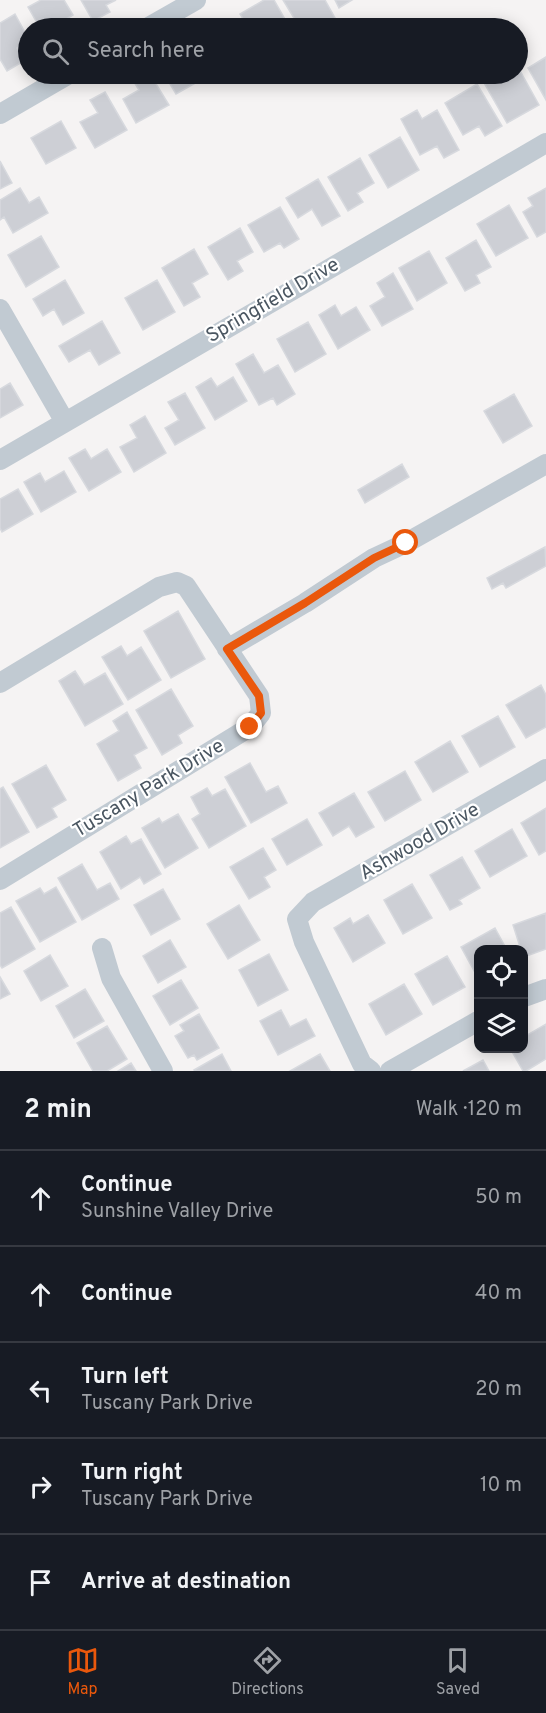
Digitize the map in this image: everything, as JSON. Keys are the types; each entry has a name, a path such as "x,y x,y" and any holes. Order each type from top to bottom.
{"street":[{"path":"164,18 196,0"},
{"path":"0,114 52,84"},
{"name":"Springfield Drive","path":"0,460 546,143"},
{"path":"0,309 65,422"},
{"path":"227,649 305,603 374,558 406,543 546,464"},
{"name":"Tuscany Park Drive","path":"0,683 159,586 177,582 186,586 259,696 261,713 250,727 0,880"},
{"name":"Ashwood Drive","path":"371,1071 362,1064 304,942 297,919 313,902 546,769"},
{"path":"102,948 111,978 163,1071"},
{"path":"528,995 546,988"},
{"path":"390,1071 474,1023"}],"building":[{"path":"41,0 64,0 73,15 68,18 34,18 28,7"},
{"path":"81,0 116,0 106,5 110,12 99,18 91,18"},
{"path":"264,0 274,0 284,18 243,18 240,14"},
{"path":"283,0 325,0 335,18 294,18"},
{"path":"335,0 352,0 339,8"},
{"path":"15,14 18,20 18,65 7,71 0,59 0,23"},
{"path":"546,57 546,100 528,68"},
{"path":"135,84 156,84 169,105 136,123 123,99 139,90"},
{"path":"170,84 194,84 176,94"},
{"path":"477,84 502,126 485,136 479,126 463,135 445,103"},
{"path":"485,84 527,84 539,105 507,123"},
{"path":"105,92 127,130 95,148 80,122 98,113 90,100"},
{"path":"417,110 422,119 437,110 459,150 444,158 437,146 420,155 401,119"},
{"path":"61,121 76,148 46,164 31,138"},
{"path":"400,137 419,170 388,188 369,155"},
{"path":"360,158 374,183 357,193 363,202 348,211 328,177"},
{"path":"0,161 12,183 0,189"},
{"path":"318,179 340,216 322,226 312,209 298,218 286,198"},
{"path":"20,188 29,203 39,197 48,213 13,233 4,217 0,220 0,200"},
{"path":"546,188 546,232 537,237 523,212 533,206 528,198"},
{"path":"509,205 528,238 496,256 477,224"},
{"path":"280,207 299,239 284,248 280,243 264,252 248,225"},
{"path":"240,228 253,252 237,261 243,271 228,280 208,247"},
{"path":"41,236 59,267 26,287 8,255"},
{"path":"476,240 491,267 476,275 480,283 465,291 446,258"},
{"path":"194,249 208,274 192,283 200,297 184,306 162,268"},
{"path":"429,251 447,283 417,301 399,268"},
{"path":"393,273 413,309 382,326 370,306 385,297 377,283"},
{"path":"65,280 84,313 63,325 54,309 43,316 33,299"},
{"path":"157,280 175,312 143,330 125,298"},
{"path":"335,305 341,316 356,307 370,330 338,349 319,315"},
{"path":"102,321 120,353 99,365 90,350 69,362 59,346"},
{"path":"308,322 326,354 295,372 277,339"},
{"path":"253,354 264,373 278,365 295,394 277,405 273,398 259,405 236,364"},
{"path":"233,377 247,401 215,420 196,387 211,378 217,387"},
{"path":"10,383 23,405 0,418 0,389"},
{"path":"185,393 205,428 175,445 165,428 179,420 168,402"},
{"path":"514,394 532,426 503,443 484,411"},
{"path":"145,416 166,453 134,472 120,447 137,438 130,425"},
{"path":"85,449 91,459 107,449 121,472 89,491 69,458"},
{"path":"402,464 409,477 365,503 358,490"},
{"path":"64,471 76,492 41,512 24,482 40,473 45,482"},
{"path":"18,489 33,514 2,532 0,499"},
{"path":"545,547 546,566 506,588 503,583 492,589 487,578"},
{"path":"178,611 205,659 171,678 144,631"},
{"path":"121,646 127,656 141,647 161,680 128,700 102,657"},
{"path":"75,671 84,685 105,673 123,704 85,726 59,681"},
{"path":"541,685 546,695 546,727 526,738 506,705"},
{"path":"171,689 193,726 178,735 182,743 162,755 136,710"},
{"path":"127,712 147,748 134,755 141,768 118,781 97,744 119,731 113,721"},
{"path":"498,716 515,747 480,767 462,736"},
{"path":"450,741 468,772 433,792 415,762"},
{"path":"250,763 266,792 278,786 287,803 251,823 225,777"},
{"path":"46,765 66,800 52,808 57,817 37,828 12,784"},
{"path":"405,771 421,800 385,821 368,792"},
{"path":"3,787 29,832 0,848 0,789"},
{"path":"207,788 212,796 225,789 246,826 209,848 192,819 200,814 191,797"},
{"path":"354,793 374,827 356,837 349,826 333,836 319,813"},
{"path":"546,808 546,851 539,855 521,823"},
{"path":"178,814 198,848 165,868 142,828 159,818 162,823"},
{"path":"307,819 322,845 287,865 272,839"},
{"path":"512,829 527,856 490,877 475,851"},
{"path":"126,836 131,844 141,839 161,874 144,884 140,877 121,889 100,852"},
{"path":"263,848 276,870 264,877 270,887 249,899 230,867"},
{"path":"462,857 480,888 459,900 462,904 450,910 430,875"},
{"path":"82,864 97,890 110,883 119,899 82,920 58,878"},
{"path":"412,884 432,918 403,934 384,900"},
{"path":"56,887 76,922 40,942 16,901 40,888 44,894"},
{"path":"163,889 180,919 151,935 134,905"},
{"path":"239,905 260,940 228,959 207,924"},
{"path":"11,907 35,949 2,968 0,965 0,913"},
{"path":"546,913 546,949 528,956 528,945 519,945 513,925"},
{"path":"368,915 385,943 353,962 334,928 350,918 353,924"},
{"path":"495,928 504,945 474,945 474,971 461,947"},
{"path":"170,940 186,967 158,983 143,956"},
{"path":"269,954 288,990 258,1006 239,970"},
{"path":"50,955 68,986 41,1001 24,971"},
{"path":"447,956 465,987 433,1005 415,974"},
{"path":"0,977 10,994 0,999"},
{"path":"181,980 198,1008 170,1025 153,996"},
{"path":"404,984 422,1014 386,1035 369,1004"},
{"path":"85,989 104,1021 74,1038 56,1006"},
{"path":"281,1010 290,1027 306,1019 315,1036 278,1055 260,1021"},
{"path":"199,1014 219,1048 197,1060 194,1055 188,1058 175,1036 184,1031 180,1025"},
{"path":"546,1024 546,1059 523,1071 513,1053 528,1053 528,1035"},
{"path":"107,1026 127,1059 107,1071 93,1071 77,1043"},
{"path":"222,1054 231,1071 194,1070"},
{"path":"320,1054 330,1071 290,1071"},
{"path":"483,1060 489,1071 463,1071"},
{"path":"131,1063 136,1071 118,1071"}],"route":[{"path":"250,727 261,713 259,696 227,649 305,603 374,558 406,543"}]}
